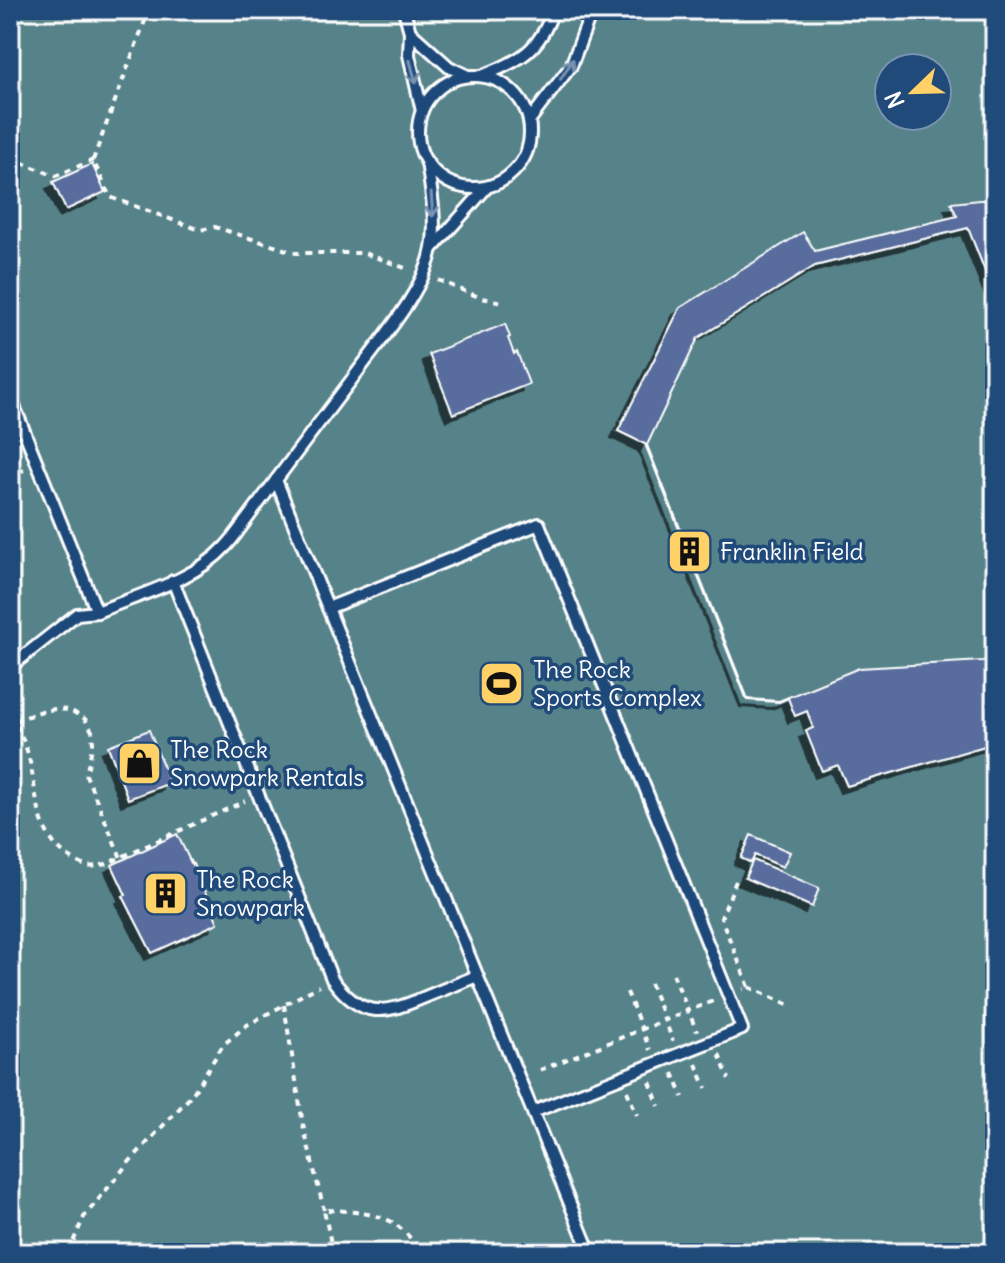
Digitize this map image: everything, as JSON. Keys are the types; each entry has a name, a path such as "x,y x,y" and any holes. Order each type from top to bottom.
{"lane":[{"path":"404,10 410,32 409,55 422,111"},
{"path":"482,76 525,56 538,42 553,10"},
{"path":"529,121 571,66 592,10"},
{"path":"410,32 449,67 468,76"},
{"path":"10,667 77,614 97,612 173,581 204,565 224,548 409,301 423,275 432,249 433,207 427,162 420,146 418,128 422,111 433,94 449,82 468,76 482,76 498,81 512,91 523,105 529,121 530,138 526,155 503,180 487,187 470,188 453,184 427,162"},
{"path":"432,249 487,187"},
{"path":"10,396 97,612"},
{"path":"276,480 590,1253"},
{"path":"328,608 539,524 742,1029 533,1112"},
{"path":"173,581 332,979 344,996 361,1007 380,1012 399,1008 477,976"}],"path":[{"path":"149,10 93,160 110,197 200,230 215,227 296,253 364,253 408,269"},
{"path":"10,158 56,176 93,160"},
{"path":"438,280 481,298 503,302"},
{"path":"15,721 55,709 70,710 85,719 92,731 93,743 86,775 121,858"},
{"path":"10,715 28,752 39,814 52,843 68,857 89,868 121,858 258,795"},
{"path":"736,881 721,918 749,987 789,1005"},
{"path":"673,974 689,1011 729,1079"},
{"path":"72,1253 73,1242 84,1217 130,1161 192,1095 223,1045 247,1025 332,979"},
{"path":"650,983 665,1020 683,1097"},
{"path":"540,1070 749,987"},
{"path":"627,992 642,1030 659,1106"},
{"path":"284,1005 303,1125 333,1253"},
{"path":"690,1050 706,1088"},
{"path":"621,1077 637,1115"},
{"path":"324,1210 349,1210 393,1222 422,1253"}],"green space":[{"name":"The Rock Sports Complex","path":"10,10 995,10 995,1253 10,1253"}],"building":[{"path":"92,164 105,192 66,210 53,182"},
{"name":"Franklin Field","path":"995,200 995,296 968,228 815,266 698,338 647,445 748,699 779,701 859,668 995,658 995,743 847,786 838,765 822,771 806,731 813,728 807,711 795,716 788,698 779,702 747,700 645,444 618,431 680,308 803,232 815,251 957,216 951,203"},
{"path":"505,324 514,354 517,352 529,384 453,414 429,354"},
{"name":"The Rock Snowpark Rentals","path":"149,730 170,783 128,799 108,746"},
{"name":"The Rock Snowpark","path":"177,834 218,923 152,953 123,896 126,895 112,865"},
{"path":"751,835 790,852 783,867 755,855 751,863 741,858"},
{"path":"753,860 819,888 812,907 745,878"}],"place":[{"name":"Franklin Field","path":"689,552"},
{"name":"The Rock Sports Complex","path":"502,684"},
{"name":"The Rock Snowpark Rentals","path":"139,764"},
{"name":"The Rock Snowpark","path":"165,894"}]}
